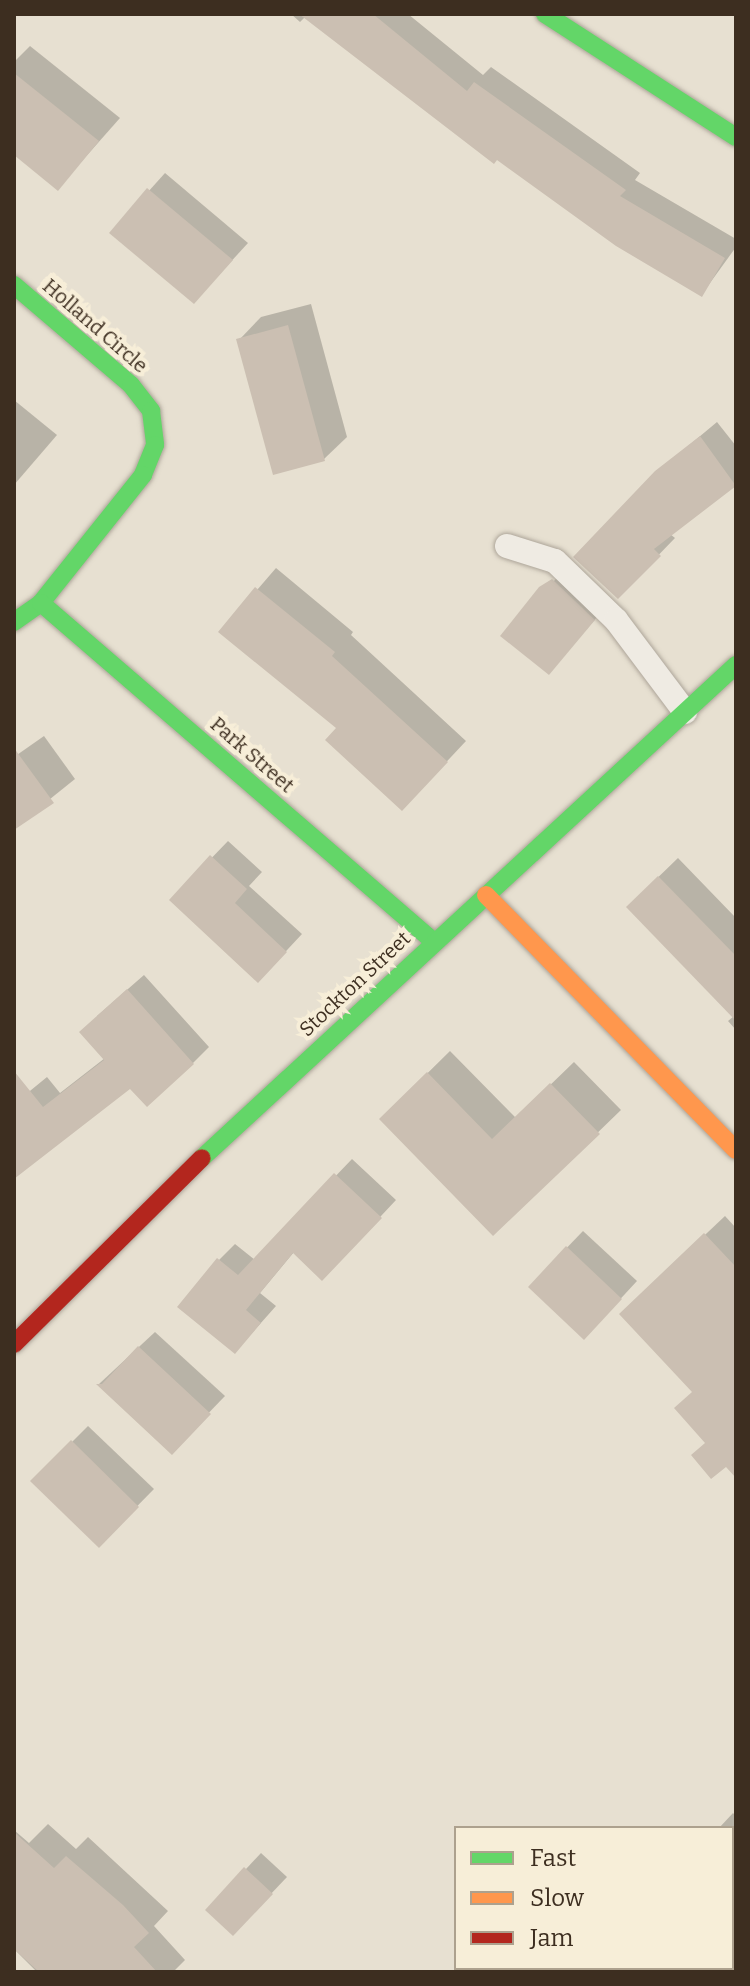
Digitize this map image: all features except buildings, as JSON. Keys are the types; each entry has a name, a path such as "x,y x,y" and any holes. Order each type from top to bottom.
{"street":[{"path":"545,14 736,137"},
{"name":"Holland Circle","path":"14,285 131,385 151,411 155,445 143,475 41,603 14,622"},
{"name":"Park Street","path":"41,603 433,941"},
{"name":"Stockton Street","path":"14,1344 125,1229 433,941 736,665"},
{"path":"486,895 736,1150"}],"lane":[{"path":"507,546 555,561 616,620 685,712"}],"traffic: fast":[{"path":"545,14 736,137"},
{"path":"14,285 131,385 151,411 155,445 143,475 41,603 14,622"},
{"path":"41,603 433,941"},
{"path":"202,1158 736,665"}],"traffic: slow":[{"path":"486,895 736,1150"}],"traffic: jam":[{"path":"14,1344 202,1158"}]}
